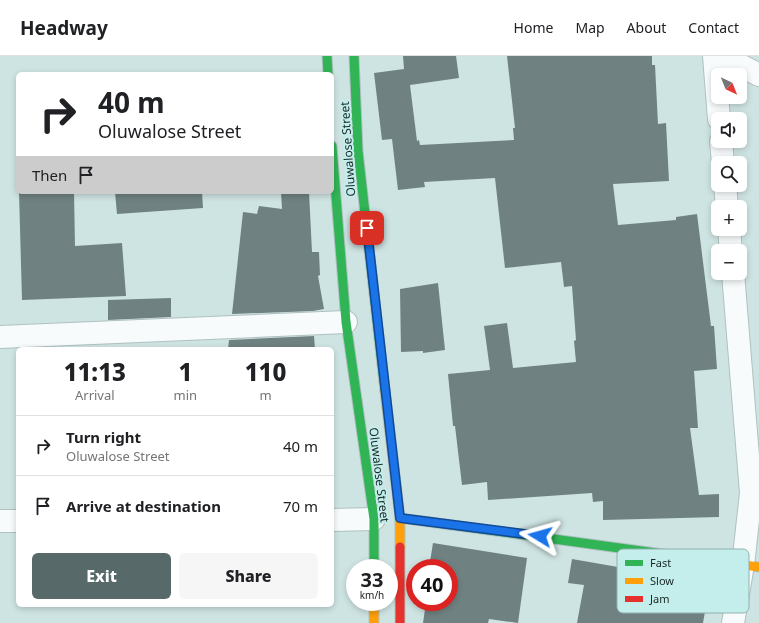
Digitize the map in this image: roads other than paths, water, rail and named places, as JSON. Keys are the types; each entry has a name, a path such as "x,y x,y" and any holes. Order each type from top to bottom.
{"street":[{"path":"327,56 328,72"},
{"name":"Oluwalose Street","path":"354,56 351,151 400,518 400,623"},
{"path":"714,56 718,112"},
{"path":"723,56 759,76"},
{"path":"334,153 351,151"},
{"name":"Oluwalose Street","path":"334,177 346,322 374,519 374,559"},
{"path":"734,280 751,493 751,566"},
{"path":"0,337 346,322"},
{"path":"400,518 631,549"},
{"path":"334,520 374,519"},
{"path":"0,521 16,521"},
{"path":"374,611 374,623"},
{"path":"734,623 737,613"}]}
